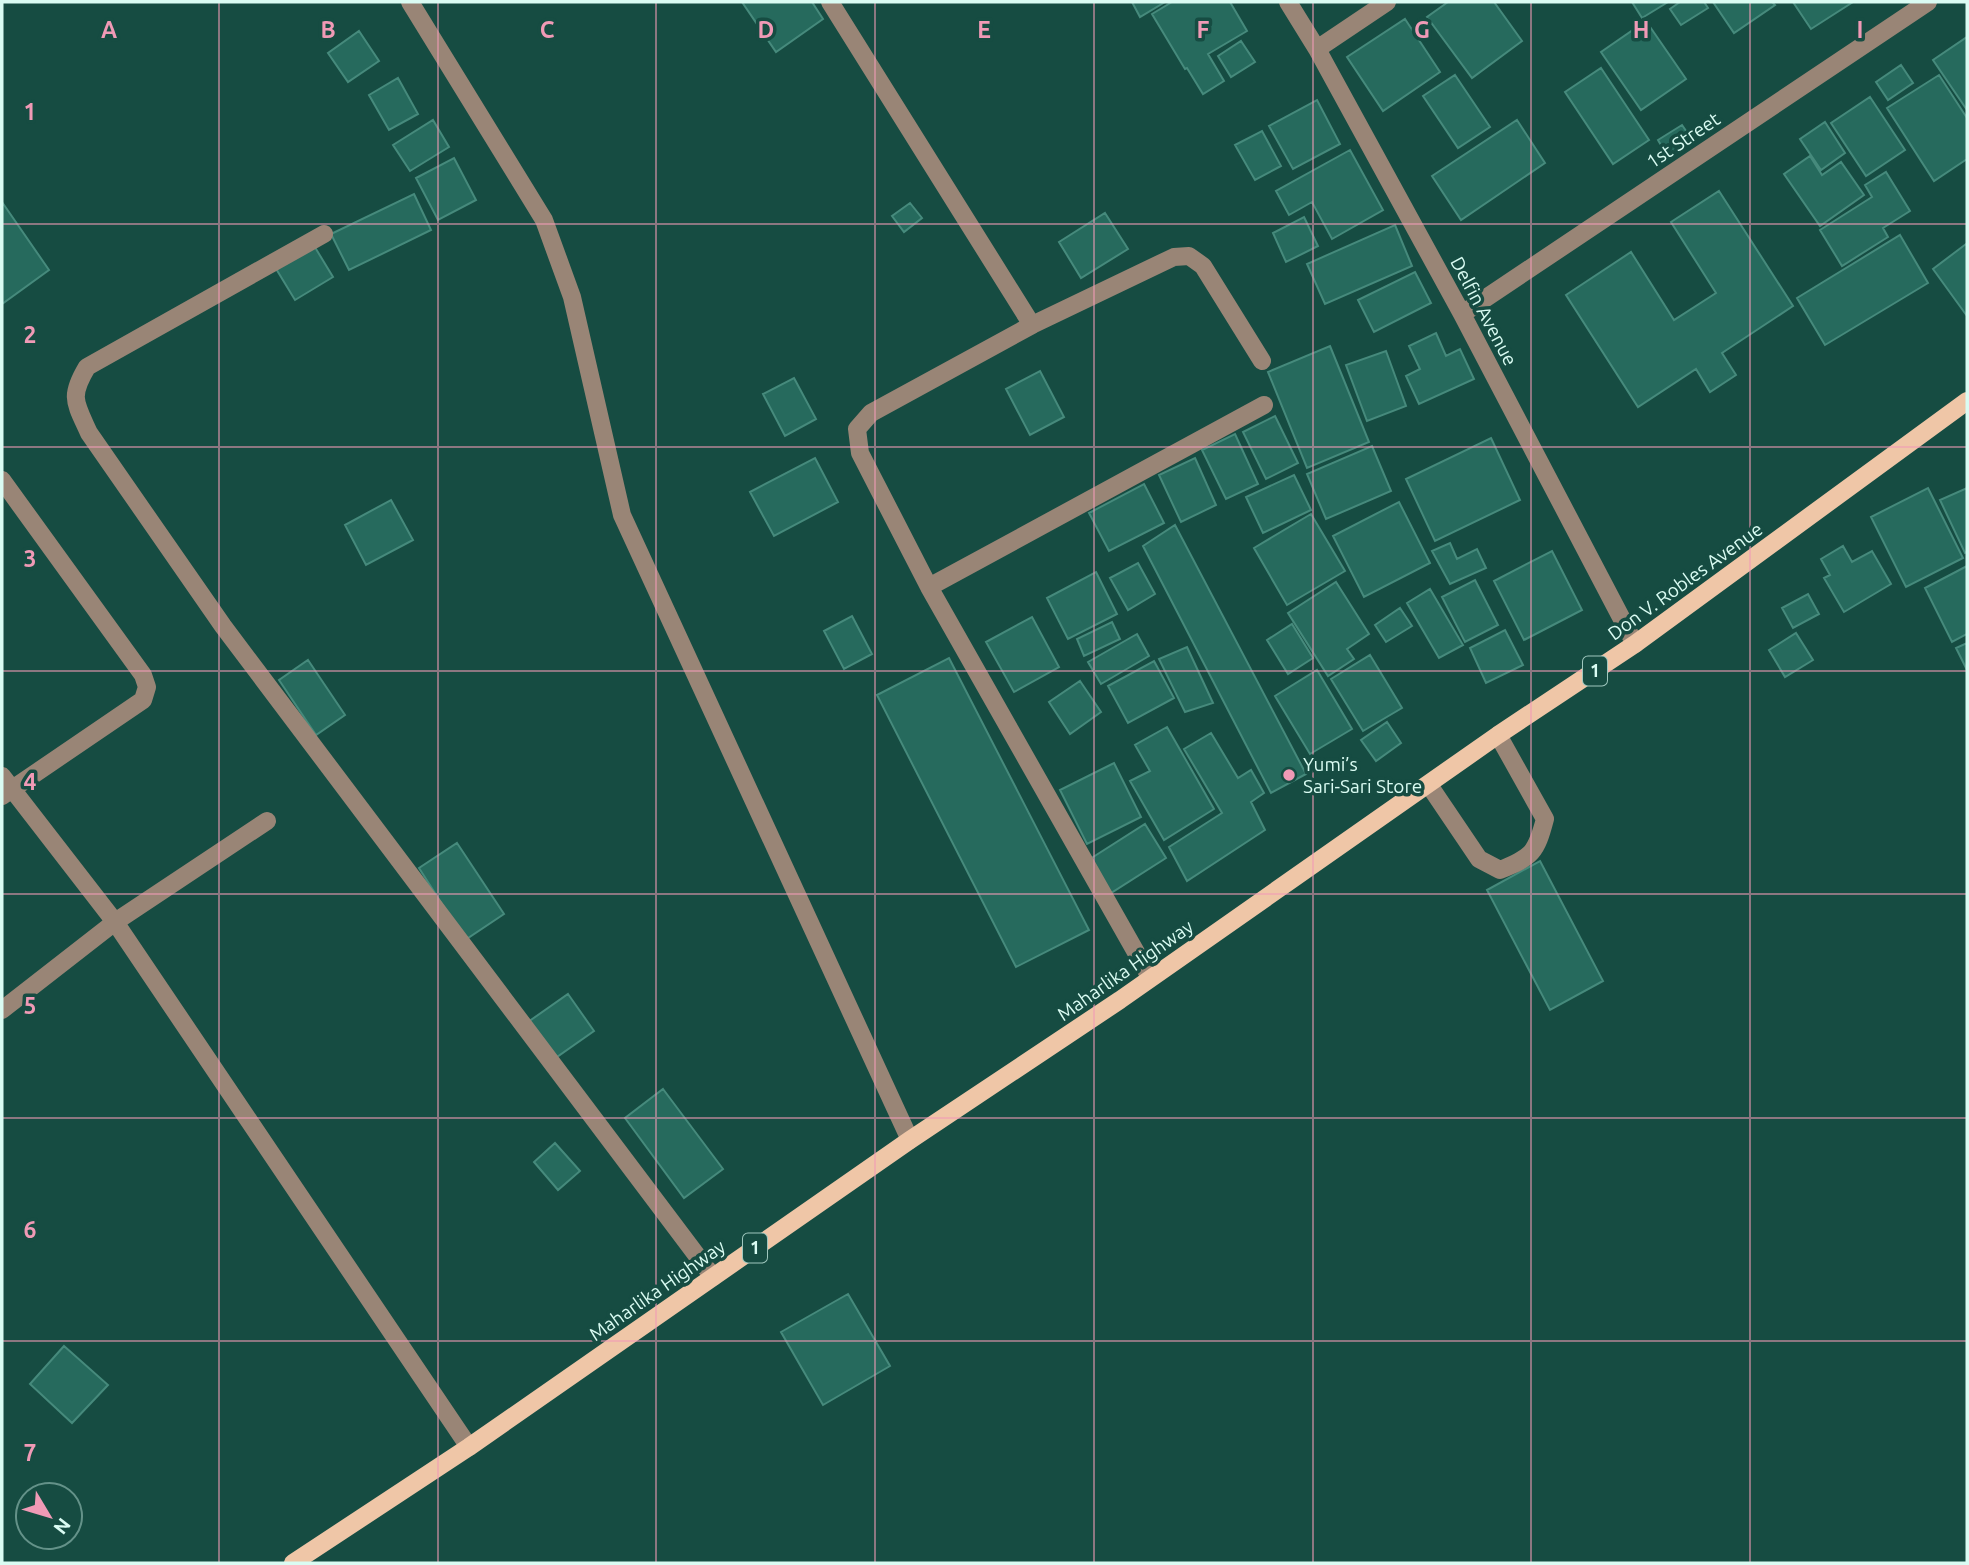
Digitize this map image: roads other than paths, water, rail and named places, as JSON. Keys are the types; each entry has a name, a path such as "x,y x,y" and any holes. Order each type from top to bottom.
{"main road":[{"name":"Don V. Robles Avenue","path":"1217,932 1635,644 1967,401"},
{"name":"Maharlika Highway","path":"293,1563 469,1447 910,1140 1217,932"}],"street":[{"path":"410,2 544,220 572,297 622,515 910,1140"},
{"path":"830,2 1032,325"},
{"name":"Delfin Avenue","path":"1289,2 1462,314 1635,644"},
{"path":"1317,49 1387,2"},
{"name":"1st Street","path":"1462,314 1928,2"},
{"path":"324,234 87,366 76,386 76,404 89,433 223,626 713,1277"},
{"path":"1150,977 929,587 860,453 857,429 871,413 1032,325 1174,257 1189,256 1203,265 1262,361"},
{"path":"929,587 1265,405"},
{"path":"2,480 143,675 147,687 144,700 5,787 115,922 469,1447"},
{"path":"1429,785 1479,859 1500,870 1524,860 1539,844 1545,819 1498,736"},
{"path":"2,1010 115,922 267,821"}],"place":[{"name":"Yumi’s Sari-Sari Store","path":"1289,775"}]}
